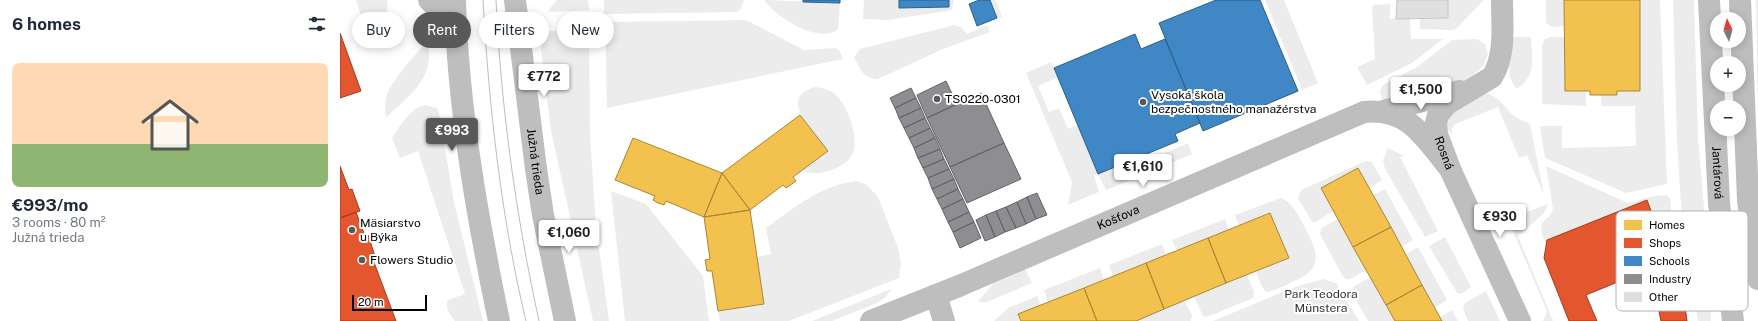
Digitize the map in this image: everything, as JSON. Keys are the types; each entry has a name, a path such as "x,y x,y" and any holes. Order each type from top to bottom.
{"street":[{"path":"428,0 440,12"},
{"path":"455,0 455,12"},
{"name":"Južná trieda","path":"515,0 537,177 565,321"},
{"path":"1484,82 1499,62 1502,0"},
{"name":"Jantárová","path":"1709,0 1720,211"},
{"path":"1740,0 1748,200 1758,279"},
{"path":"458,48 471,167 488,270 499,321"},
{"name":"Košťova","path":"871,321 1374,111 1484,82"},
{"name":"Rosná","path":"1484,82 1447,104 1438,115 1436,123 1437,134 1450,169 1520,321"},
{"path":"1374,111 1399,116 1417,129 1450,169"},
{"path":"936,295 944,321"},
{"name":"Jantárová","path":"1732,311 1733,321"}],"green space":[{"path":"356,0 387,0 387,12 360,12"},
{"path":"557,0 588,0 589,10 547,12"},
{"path":"604,0 744,0 740,10 737,12 614,14 614,12 604,12"},
{"path":"764,0 840,3 838,29 830,33 820,34 798,27 778,14"},
{"path":"864,0 899,0 899,8 949,7 949,0 954,0 952,9 948,11 887,20 863,19"},
{"path":"990,0 996,0 1002,17 997,18"},
{"path":"1265,0 1284,0 1318,83 1302,90"},
{"path":"1448,0 1484,0 1456,29 1420,29 1420,18 1448,18"},
{"path":"1546,0 1564,0 1564,26 1553,27 1546,23"},
{"path":"1640,0 1660,0 1667,184 1626,193 1545,158 1540,126 1562,126 1562,148 1636,146 1635,106 1601,106 1601,95 1617,95 1617,91 1640,91"},
{"path":"1673,0 1694,0 1698,138 1704,211 1681,211 1677,141"},
{"path":"1756,0 1758,0 1758,118"},
{"path":"1390,4 1390,19 1410,18 1411,39 1443,39 1412,63 1367,85 1357,67 1375,59 1372,7 1374,5"},
{"path":"746,20 804,50 835,48 839,50 843,59 607,108 606,48 614,48 614,22"},
{"path":"954,25 961,27 967,34 987,25 990,32 943,49 878,79 865,75 854,57 860,49"},
{"path":"557,30 557,48 589,48 590,134 596,227 609,321 593,321 551,131 541,48 549,48 549,31"},
{"path":"1507,37 1531,37 1532,66 1530,73 1523,84 1516,89 1510,78"},
{"path":"1550,37 1564,37 1565,91 1586,91 1586,106 1542,104 1542,46 1544,40"},
{"path":"1477,39 1485,44 1488,54 1484,65 1467,81 1383,102 1380,91 1383,85 1417,67 1452,40"},
{"path":"422,48 428,48 428,67 424,77 411,94 386,118 385,103 389,89 412,58"},
{"path":"1051,62 1058,77 1038,86 1049,112 1059,108 1068,129 1078,125 1140,157 1146,170 1168,162 1165,153 1188,143 1192,154 1106,190 1098,174 1094,175 1099,192 1068,205 1072,182 1026,73"},
{"path":"815,87 830,91 842,102 852,124 855,141 852,155 848,160 837,168 822,173 803,170 828,151 815,136 802,117 799,107 799,99 804,92"},
{"path":"1483,93 1493,96 1513,115 1530,124 1544,195 1527,155 1519,158 1498,107 1455,124 1452,128 1452,135 1446,128 1455,111"},
{"path":"425,105 437,108 439,113 454,202 483,321 455,321 448,311 448,300 465,294 418,151 400,158 392,138 410,114"},
{"path":"1388,148 1404,156 1400,157 1438,231 1425,237 1385,169 1383,160"},
{"path":"1366,161 1372,162 1382,180 1316,222 1312,222 1298,198 1301,190"},
{"path":"1546,166 1628,203 1655,196 1667,195 1670,199 1671,211 1651,211 1647,200 1616,211 1616,212 1547,240 1546,246 1541,231 1542,223 1551,214 1553,209"},
{"path":"857,181 867,185 878,197 898,248 901,264 899,278 789,321 720,321 718,311 764,304 757,257 771,254 766,228 798,205 820,192 844,183"},
{"path":"1385,189 1413,240 1401,247 1373,195"},
{"path":"611,191 646,204 703,276 709,321 625,321"},
{"path":"1281,198 1289,203 1298,214 1313,244 1316,259 1310,271 1303,277 1273,291 1266,292 1261,285 1256,272 1289,258 1270,213 1239,226 1235,215"},
{"path":"1548,204 1544,213 1518,236 1553,321 1543,321 1547,311 1508,219"},
{"path":"1225,219 1229,230 1177,251 1172,240"},
{"path":"1338,219 1367,270 1350,279 1346,279 1342,275 1320,234 1322,228"},
{"path":"1445,237 1471,287 1461,294 1457,293 1429,246"},
{"path":"1162,244 1166,255 1113,276 1109,265"},
{"path":"1418,247 1447,300 1434,308 1405,255"},
{"path":"1100,268 1104,280 1048,302 1044,290"},
{"path":"1025,269 1032,283 984,303 978,301 994,283"},
{"path":"1247,275 1254,292 1253,298 1207,317 1203,316 1194,296"},
{"path":"1371,277 1395,321 1368,321 1351,292 1354,286"},
{"name":"Park Teodora Münstera","path":"1323,279 1336,283 1359,321 1213,321 1295,287"},
{"path":"891,289 886,297 877,303 832,321 812,321"},
{"path":"1486,291 1500,321 1468,321 1463,309 1465,303"},
{"path":"1037,296 1041,305 1019,314 1021,321 994,321 1008,308"},
{"path":"1184,300 1192,315 1191,321 1136,321"},
{"path":"1452,310 1458,321 1442,321 1440,317"},
{"path":"1696,311 1711,311 1711,321 1698,321"}],"building: Homes":[{"path":"1564,0 1640,0 1640,91 1617,91 1617,95 1590,95 1590,91 1565,91"},
{"path":"800,115 828,151 793,177 796,181 786,188 783,185 750,210 722,173"},
{"path":"633,138 722,173 704,217 666,201 664,205 658,203 653,200 655,196 615,180"},
{"path":"1358,168 1391,227 1353,247 1321,188"},
{"path":"722,173 750,210 704,217"},
{"path":"750,210 764,304 718,311 712,271 707,271 705,260 710,259 704,217"},
{"path":"1270,213 1289,258 1226,283 1208,238"},
{"path":"1391,227 1422,285 1386,305 1353,247"},
{"path":"1208,238 1226,283 1164,309 1146,263"},
{"path":"1146,263 1164,309 1136,321 1097,321 1084,288"},
{"path":"1422,285 1442,321 1395,321 1386,305"},
{"path":"1084,288 1097,321 1021,321 1018,314"}],"building: Shops":[{"path":"340,33 361,91 340,98"},
{"path":"340,166 349,190 352,189 360,211 340,218"},
{"path":"1647,200 1651,211 1620,211"},
{"path":"356,212 365,236 368,235 375,256 372,257 396,321 340,321 340,218"},
{"path":"1616,212 1616,283 1586,295 1597,321 1569,321 1544,258 1547,240"},
{"path":"1659,311 1686,311 1687,321 1661,321"}],"building: Schools":[{"path":"803,0 840,0 840,3 803,2"},
{"path":"899,0 949,0 949,7 899,8"},
{"path":"979,0 990,0 997,18 977,26 969,4"},
{"path":"1216,0 1260,0 1298,91 1203,131 1159,23"},
{"path":"1135,34 1141,49 1165,39 1200,123 1175,134 1178,141 1098,174 1054,68"}],"building: Industry":[{"name":"TS0220-0301","path":"946,81 957,104 927,118 917,95"},
{"path":"911,88 916,98 895,108 890,98"},
{"path":"981,93 1004,143 950,167 927,118"},
{"path":"916,98 921,108 899,118 895,108"},
{"path":"921,108 925,118 904,128 899,118"},
{"path":"925,118 930,128 909,138 904,128"},
{"path":"930,128 935,138 914,148 909,138"},
{"path":"935,138 940,149 918,158 914,148"},
{"path":"1004,143 1021,179 967,203 950,167"},
{"path":"940,149 944,159 923,168 918,158"},
{"path":"944,159 949,169 928,178 923,168"},
{"path":"949,169 954,179 932,189 928,178"},
{"path":"954,179 958,189 937,199 932,189"},
{"path":"958,189 963,199 942,209 937,199"},
{"path":"1037,193 1047,215 1036,219 1027,197"},
{"path":"1027,197 1036,219 1026,224 1017,202"},
{"path":"963,199 969,212 948,222 942,209"},
{"path":"1017,202 1026,224 1016,228 1006,207"},
{"path":"1006,207 1016,228 1005,232 996,211"},
{"path":"996,211 1005,232 995,237 986,215"},
{"path":"969,212 974,222 953,232 948,222"},
{"path":"986,215 995,237 985,241 976,220"},
{"path":"974,222 981,238 960,248 953,232"}],"building: Other":[{"path":"1397,0 1448,0 1448,18 1396,19"}],"tram line":[{"path":"483,0 497,162 517,282 526,321"},
{"path":"496,0 498,40 511,162 523,242 539,321"}],"place":[{"name":"TS0220-0301","path":"937,99"},
{"name":"Vysoká škola bezpečnostného manažérstva","path":"1143,102"},
{"name":"Mäsiarstvo u Býka","path":"352,230"},
{"name":"Flowers Studio","path":"362,260"}]}
